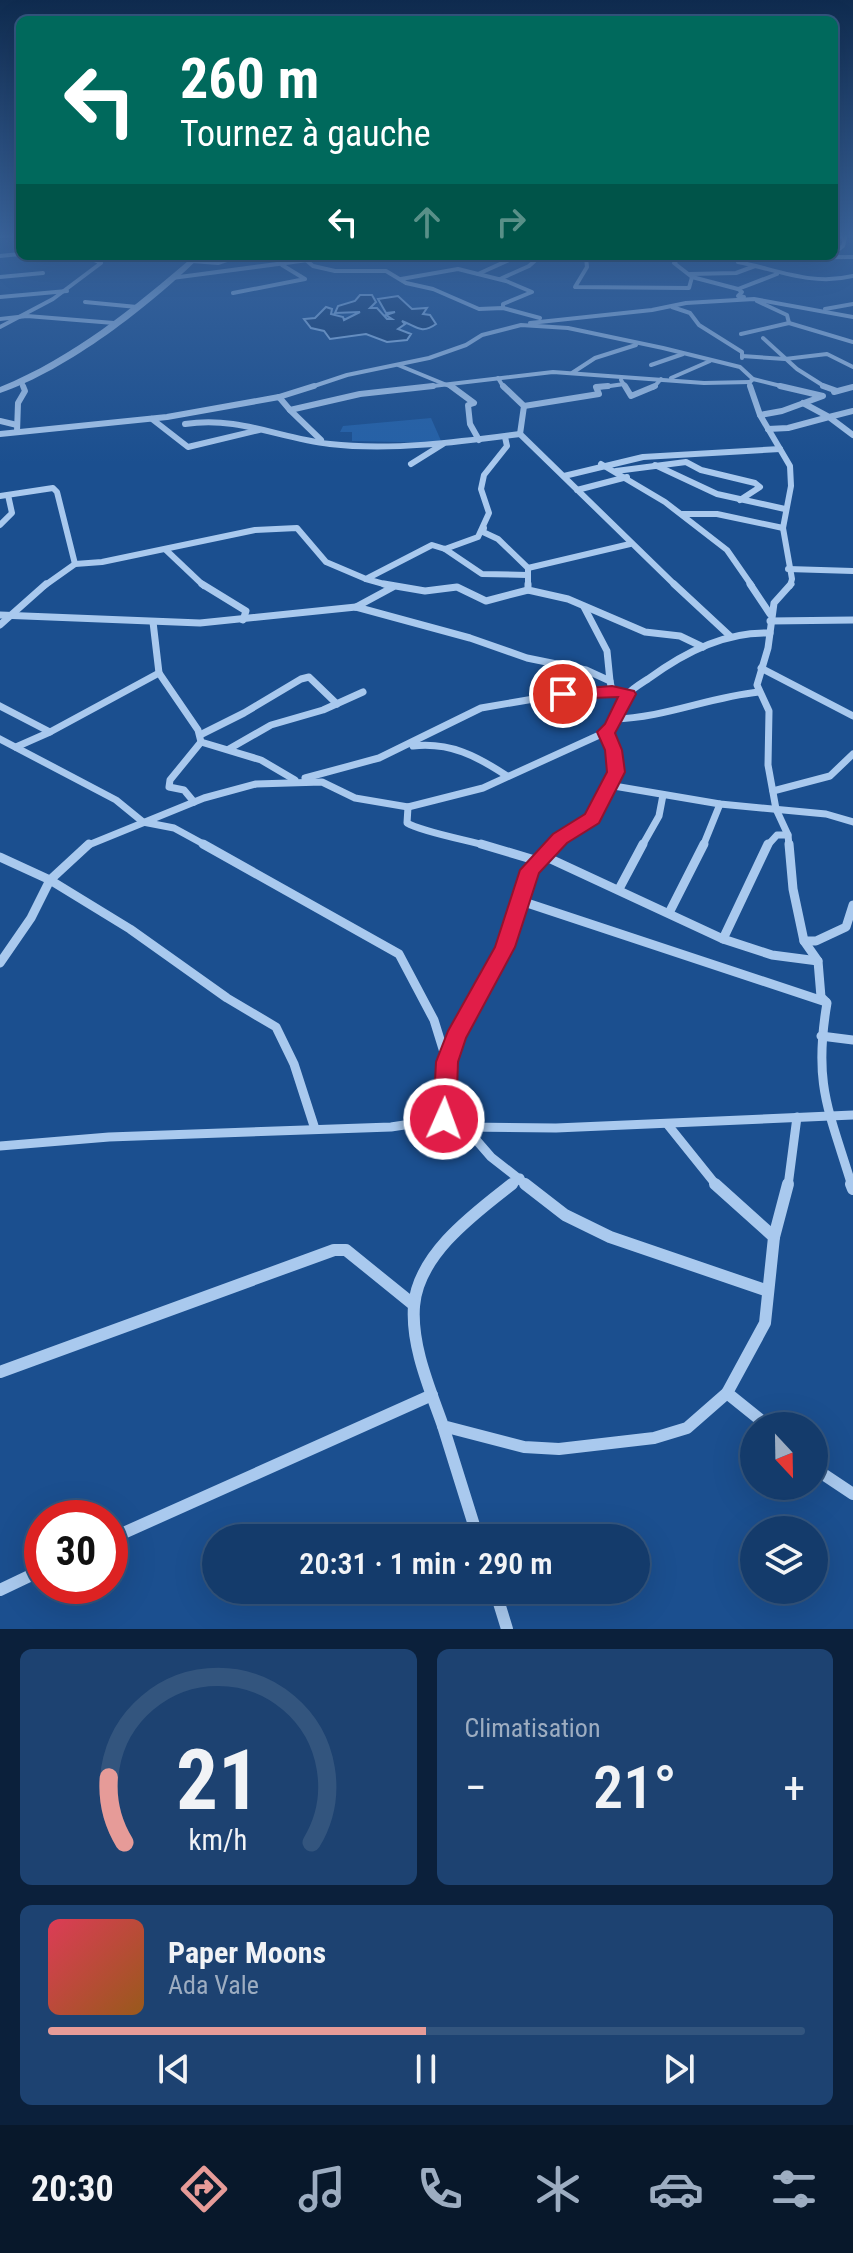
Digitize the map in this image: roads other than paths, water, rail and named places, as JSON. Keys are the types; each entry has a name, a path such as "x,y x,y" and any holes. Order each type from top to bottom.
{"street":[{"path":"0,327 35,311"},
{"path":"0,390 22,382 131,311"},
{"path":"513,311 532,317 557,318"},
{"path":"0,434 17,428 152,419 279,397 347,375 429,358 466,345 482,335 521,325 630,311"},
{"path":"684,311 690,313 699,325 742,352 740,367"},
{"path":"779,311 787,315 789,323"},
{"path":"825,311 853,317"},
{"path":"0,319 27,316 114,323"},
{"path":"741,334 789,323 853,342"},
{"path":"521,325 568,328 683,353 740,367 752,380 760,415 791,473 783,528 792,579 790,587 774,603 759,692 769,711 768,765 776,809 788,835 793,889 804,941 818,961 821,997 827,1003"},
{"path":"763,338 788,364 819,385 837,391"},
{"path":"571,374 595,358 640,343"},
{"path":"651,365 683,353"},
{"path":"742,356 785,359 827,354 853,367"},
{"path":"670,379 711,361"},
{"path":"398,365 450,385 474,403 468,405 470,424 479,440"},
{"path":"290,410 353,395 553,372 704,383 752,380 823,396"},
{"path":"619,376 631,396 653,388 661,379"},
{"path":"498,378 507,392 524,406 569,401 599,394 596,387 624,384"},
{"path":"17,428 18,403 25,391 22,382"},
{"path":"809,391 819,385"},
{"path":"760,415 851,388"},
{"path":"279,397 322,440"},
{"path":"803,403 853,434"},
{"path":"520,434 524,406"},
{"path":"768,429 853,411"},
{"path":"152,419 188,447 260,430"},
{"path":"0,421 17,428"},
{"path":"185,424 228,421 331,444 444,444 520,434"},
{"path":"520,434 631,540 630,544 730,636"},
{"path":"505,437 507,446 492,460 482,479 482,495 489,513 483,524 483,532 498,539 528,571 528,590"},
{"path":"411,464 444,444"},
{"path":"564,476 601,464 691,450 780,449"},
{"path":"615,472 686,462 701,470 755,483 760,487 740,500"},
{"path":"601,464 628,477 682,514 737,560 744,578 759,594 770,618"},
{"path":"655,465 683,483 785,509"},
{"path":"577,490 628,477"},
{"path":"0,496 46,487 57,492 75,564"},
{"path":"0,525 12,513 8,495"},
{"path":"682,514 707,512 783,528"},
{"path":"0,625 58,574 75,564 166,550 255,530 297,528 319,559 336,570 393,587 433,591 457,587 486,601 528,590 568,599 645,632 680,636 703,647"},
{"path":"445,549 478,537 484,528"},
{"path":"366,579 432,545 445,549 482,574 528,571 630,544"},
{"path":"166,550 207,589 246,611 243,620"},
{"path":"788,569 853,571"},
{"path":"356,607 393,587"},
{"path":"0,615 153,622 243,620 356,607 470,638 527,658 586,670 610,681"},
{"path":"584,607 607,651 612,691"},
{"path":"770,618 853,620"},
{"path":"153,622 159,673 200,738 274,764 291,781"},
{"path":"0,963 23,930 50,880 90,843 194,802 256,784 322,782 355,798 408,807 483,788 606,732 612,727 628,694 674,660 730,636 751,632 770,633"},
{"path":"761,668 849,710 853,716"},
{"path":"16,747 159,673"},
{"path":"194,802 191,795 180,788 169,787 169,784 200,738 303,677 309,677 337,704"},
{"path":"291,781 365,763 404,748 481,708 539,697 612,691 628,694"},
{"path":"229,749 271,725 337,704 363,692"},
{"path":"614,719 665,716 733,693 759,692"},
{"path":"0,706 50,732"},
{"path":"444,1119 447,1062 456,1037 499,962 530,870 560,839 592,818 616,772 613,750 606,732"},
{"path":"0,739 116,800 143,822 174,828 399,954 434,1020 447,1062"},
{"path":"404,748 425,744 464,749 507,776"},
{"path":"773,791 838,772 845,758 853,754"},
{"path":"608,785 720,804 826,814 853,822"},
{"path":"619,889 659,816 663,795"},
{"path":"669,913 706,840 720,804"},
{"path":"408,807 407,823 417,829 432,830 540,858 619,889 723,939 772,955 818,961"},
{"path":"723,939 770,840 777,835 788,835"},
{"path":"0,857 50,880 276,1027 290,1051 315,1129"},
{"path":"521,901 827,1003"},
{"path":"804,941 830,937 846,927 853,905"},
{"path":"827,1003 821,1036 821,1079 829,1116 853,1189"},
{"path":"821,1036 853,1040"},
{"path":"0,1146 109,1137 391,1127 444,1119 465,1127 668,1125 853,1115"},
{"path":"443,1426 524,1447 559,1449 654,1438 687,1428 727,1393 765,1323 774,1237 792,1171 797,1117"},
{"path":"668,1125 709,1179 774,1237"},
{"path":"465,1127 491,1157 565,1215 610,1237 768,1291"},
{"path":"474,1524 421,1357 414,1305 426,1272 440,1251 481,1208 520,1178"},
{"path":"0,1372 334,1250 346,1250 414,1305"},
{"path":"727,1393 751,1412"},
{"path":"128,1531 432,1395"},
{"path":"828,1477 853,1494"},
{"path":"0,1590 24,1579"},
{"path":"498,1604 503,1628"}]}
